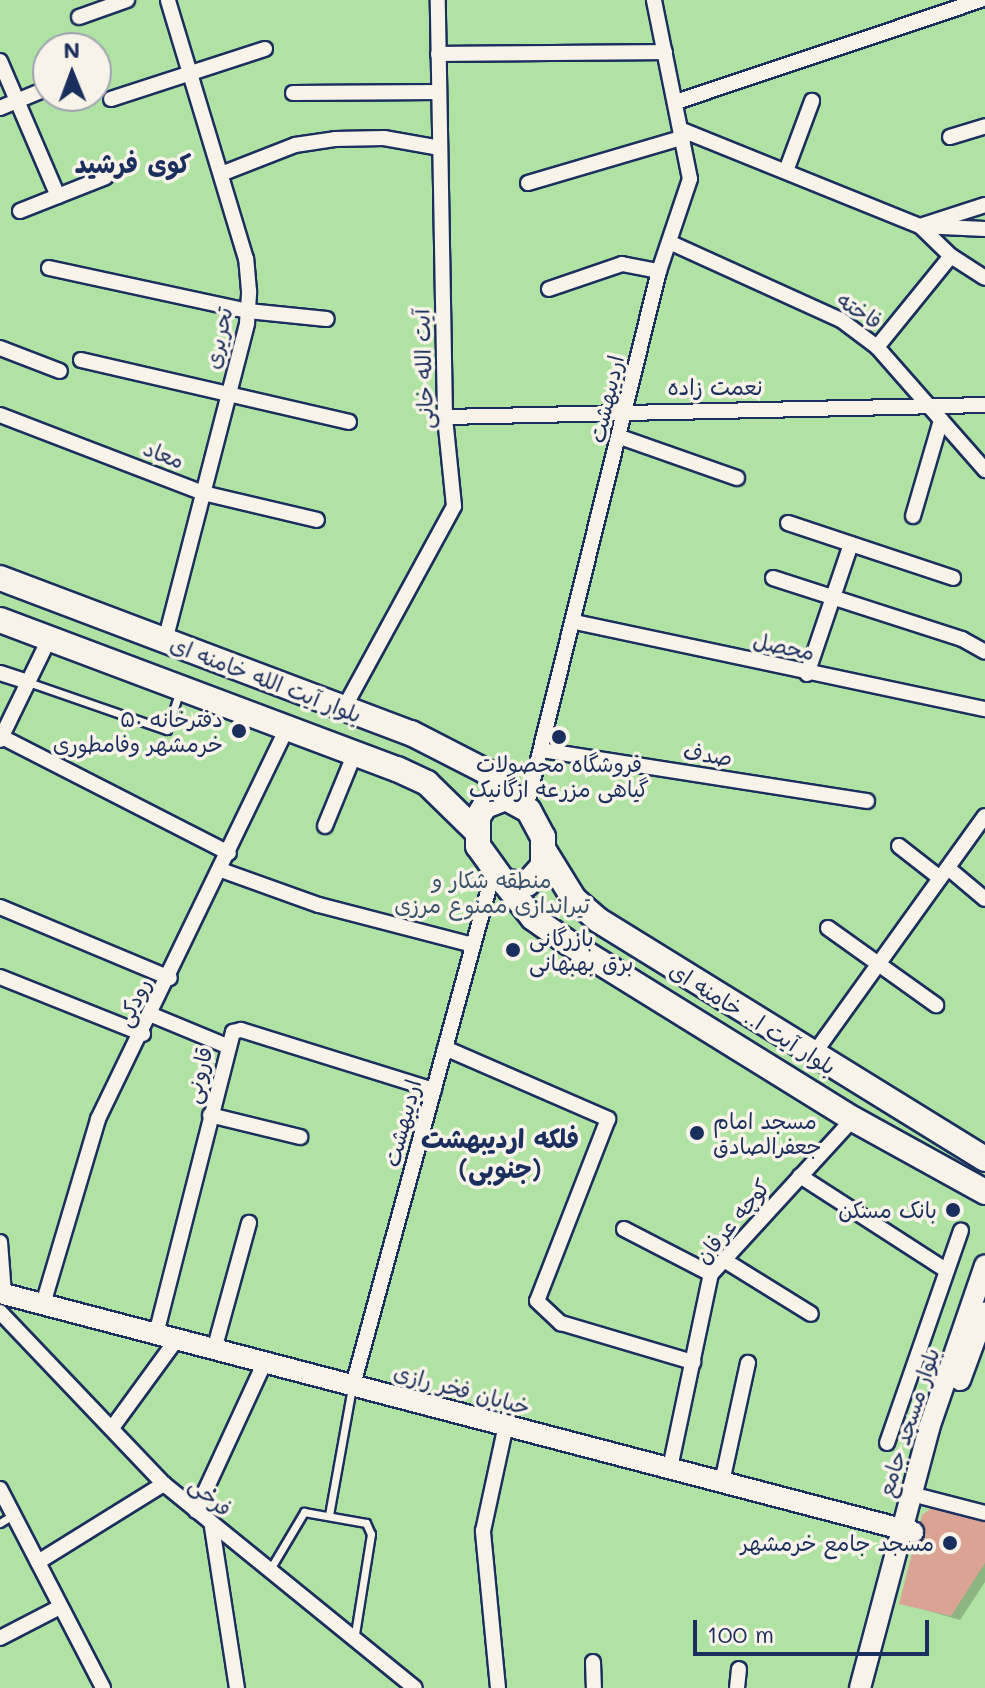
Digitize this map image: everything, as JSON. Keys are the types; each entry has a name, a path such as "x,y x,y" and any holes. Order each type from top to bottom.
{"main road":[{"name":"بلوار آیت الله خامنه ای","path":"0,578 455,753 485,771 522,805"},
{"name":"بلوار آیت الله خامنه ای","path":"0,620 427,783 476,831"},
{"path":"152,678 165,641"},
{"path":"499,877 527,884 537,877 545,852 537,822 522,805 506,798 485,806 476,831 499,877 533,918 853,1119 985,1192"},
{"name":"بلوار آیت ا.. خامنه ای","path":"545,852 574,899 598,920 985,1159"},
{"name":"بلوار مسجد جامع","path":"860,1688 985,1265"},
{"name":"خیابان فخر رازی","path":"1,1300 43,1304 177,1339 263,1366 353,1385 906,1530"},
{"name":"بلوار مسجد جامع","path":"873,1688 906,1530 923,1497 985,1312"}],"street":[{"path":"79,17 127,0"},
{"name":"تحریری","path":"165,641 248,311 246,259 168,0"},
{"name":"آیت الله خانی","path":"344,708 454,506 445,417 438,0"},
{"name":"اردیبهشت","path":"522,805 541,750 575,622 659,271 690,179 654,0"},
{"path":"676,102 981,0"},
{"path":"112,99 265,49"},
{"path":"438,54 665,52"},
{"path":"0,61 58,196"},
{"path":"293,93 439,92"},
{"path":"0,108 32,95"},
{"path":"786,171 812,101"},
{"path":"950,137 985,126"},
{"path":"528,183 683,134 786,171 920,226 985,229"},
{"path":"221,174 295,145 335,139 384,138 440,148"},
{"path":"20,211 106,177"},
{"path":"920,226 985,205"},
{"path":"920,226 951,256 985,278"},
{"name":"فاخته","path":"669,242 841,320 877,347 985,470"},
{"path":"877,347 951,256"},
{"path":"549,289 622,264 659,271"},
{"path":"49,268 248,311 327,319"},
{"path":"0,348 60,371"},
{"path":"81,360 349,422"},
{"name":"نعمت زاده","path":"445,417 626,410 985,405"},
{"name":"معاد","path":"0,415 203,493 317,520"},
{"path":"913,516 941,420"},
{"path":"620,437 737,478"},
{"path":"788,523 953,578"},
{"path":"807,674 851,544"},
{"path":"773,578 834,595 985,652"},
{"name":"محصل","path":"575,622 807,674 985,709"},
{"path":"49,639 1,737 229,853"},
{"path":"0,673 28,682"},
{"name":"رودکی","path":"43,1304 98,1119 143,1034 287,728"},
{"name":"صدف","path":"541,750 867,801"},
{"path":"325,826 355,753"},
{"path":"813,1055 985,816"},
{"path":"899,846 985,899"},
{"path":"221,870 319,905 473,945"},
{"name":"اردیبهشت","path":"353,1385 473,945 499,877"},
{"path":"0,907 170,978"},
{"path":"828,928 880,962 936,1005"},
{"path":"0,977 143,1034"},
{"path":"152,1015 227,1046"},
{"name":"قارونی","path":"156,1334 233,1032 241,1030 434,1090"},
{"path":"445,1048 608,1119 537,1301 561,1323 693,1362"},
{"path":"210,1115 300,1137"},
{"name":"کوچه عرفان","path":"670,1468 711,1274 853,1119"},
{"path":"800,1176 946,1270"},
{"path":"214,1350 249,1223"},
{"path":"624,1229 711,1274"},
{"path":"887,1443 961,1230"},
{"path":"0,1242 1,1300"},
{"path":"724,1260 811,1314"},
{"name":"فرخی","path":"1,1300 164,1484 268,1573 413,1688"},
{"path":"112,1428 177,1339"},
{"path":"722,1482 748,1363"},
{"path":"196,1511 263,1366"},
{"path":"498,1688 483,1531 506,1425"},
{"path":"38,1562 164,1484"},
{"path":"0,1489 7,1519 38,1562 103,1688"},
{"path":"923,1497 985,1513"},
{"path":"212,1527 237,1688"},
{"path":"0,1638 60,1607"},
{"path":"593,1662 594,1688"},
{"path":"737,1688 739,1669"}],"lane":[{"path":"28,682 167,730 180,690"},
{"path":"329,1515 353,1385"},
{"path":"268,1573 304,1512 366,1523 370,1529 354,1641"}],"green space":[{"name":"منطقه شکار و تیراندازی ممنوع مرزی","path":"0,0 985,0 985,1688 0,1688"}],"building":[{"name":"مسجد جامع خرمشهر","path":"933,1507 985,1522 985,1563 951,1616 899,1604 922,1515"}],"place":[{"name":"دفترخانه ۵۰ خرمشهر وفامطوری","path":"239,731"},
{"name":"فروشگاه محصولات گیاهی مزرعه ارگانیک","path":"559,737"},
{"name":"بازرگانی برق بهبهانی","path":"513,950"},
{"name":"مسجد امام جعفرالصادق","path":"697,1133"},
{"name":"بانک مسکن","path":"953,1210"},
{"name":"مسجد جامع خرمشهر","path":"950,1543"}],"district":[{"name":"کوی فرشید","path":"133,164"},
{"name":"فلکه اردیبهشت (جنوبی)","path":"500,1154"}]}
